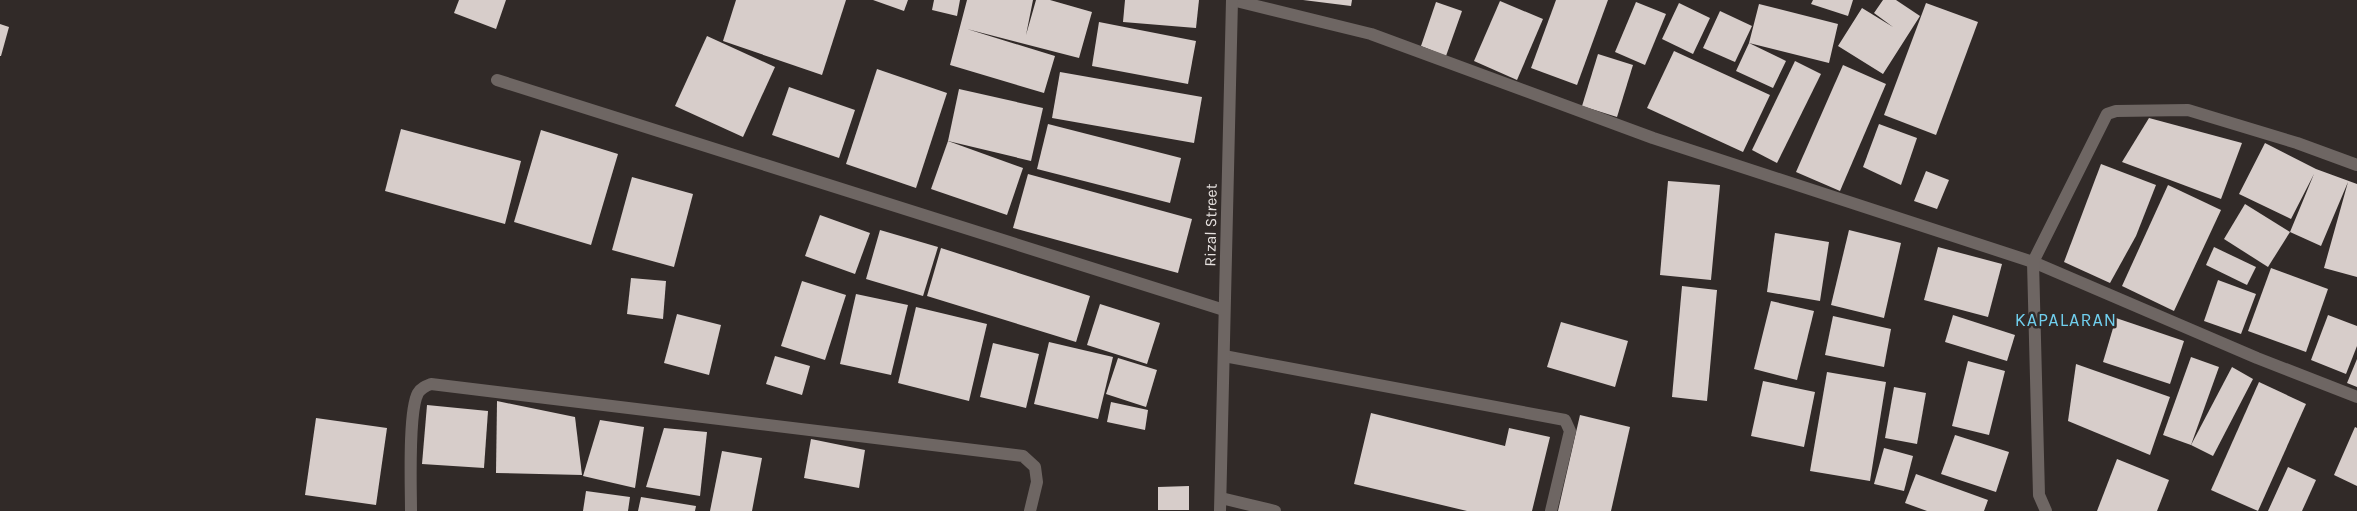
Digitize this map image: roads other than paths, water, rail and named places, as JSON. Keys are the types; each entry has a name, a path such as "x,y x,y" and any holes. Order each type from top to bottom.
{"street":[{"path":"1232,0 1371,34 1653,138 2032,262 2257,358 2357,398"},
{"name":"Rizal Street","path":"1220,511 1232,0"},
{"path":"497,80 1224,310"},
{"path":"2046,511 2039,495 2032,262 2102,122 2108,114 2116,111 2188,110 2297,142 2357,165"},
{"path":"1224,356 1565,420 1570,431 1551,511"},
{"path":"411,511 415,401 419,391 431,384 1023,456 1035,467 1037,482 1030,511"},
{"path":"1221,498 1275,511"}],"district":[{"name":"KAPALARAN","path":"2066,320"}]}
